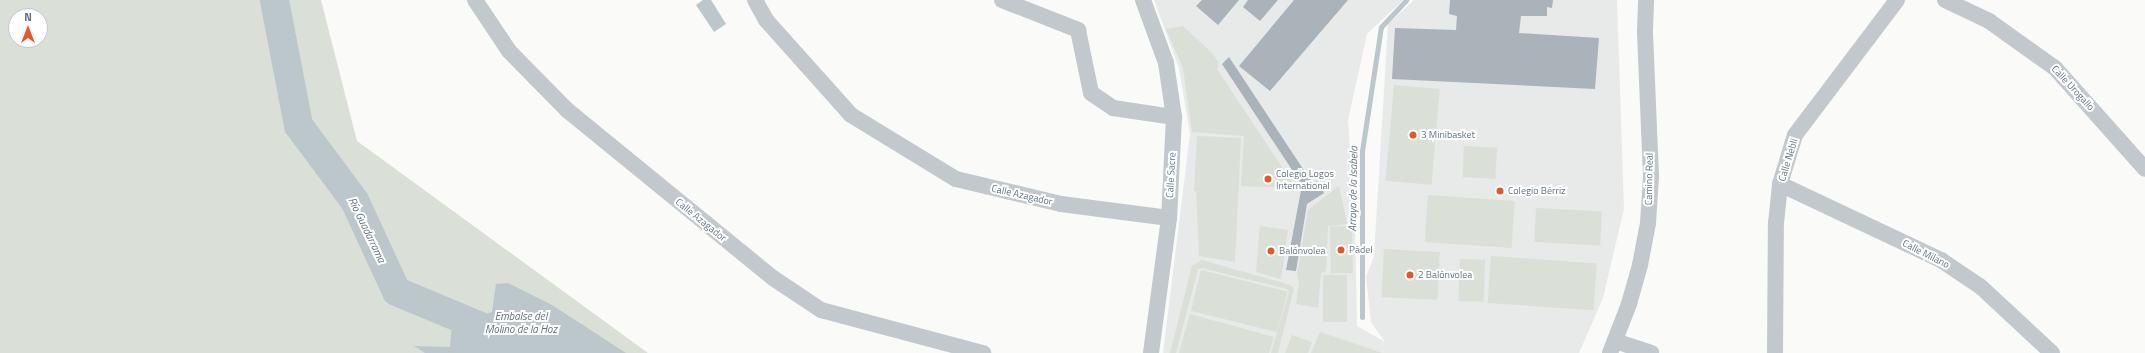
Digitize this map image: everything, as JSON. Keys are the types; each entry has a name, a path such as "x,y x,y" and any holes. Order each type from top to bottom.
{"street":[{"name":"Calle Azagador","path":"475,0 509,51 567,110 774,278 821,310 983,353"},
{"name":"Calle Azagador","path":"755,0 766,20 851,115 956,179 1061,204 1169,218"},
{"path":"1002,0 1078,30 1091,93 1113,108 1174,117"},
{"name":"Calle Sacre","path":"1143,0 1166,63 1174,117 1169,218 1151,353"},
{"name":"Camino Real","path":"1613,347 1640,265 1648,223 1651,176 1645,31 1646,0"},
{"name":"Calle Nebli","path":"1775,353 1776,223 1780,184 1795,135 1897,0"},
{"name":"Calle Urogallo","path":"1945,0 1989,21 2055,68 2145,169"},
{"name":"Calle Milano","path":"1780,184 1941,260 1980,287 2052,353"},
{"path":"1613,347 1651,353"}],"shaded area":[{"path":"0,0 321,0 357,141 648,353 0,353"},
{"path":"1154,0 1403,0 1367,34 1348,120 1355,223 1357,326 1385,342 1371,322 1366,277 1374,256 1388,24 1414,0 1617,0 1624,209 1603,298 1579,353 1163,353 1190,134 1179,68"},
{"path":"1183,26 1213,54 1219,63 1217,69 1296,188 1241,186 1244,136 1192,132 1183,68 1166,29"},
{"name":"3 Minibasket","path":"1394,85 1440,89 1431,185 1386,181"},
{"path":"1197,136 1241,138 1235,262 1199,256 1196,191 1194,191"},
{"path":"1464,146 1497,148 1495,179 1462,177"},
{"path":"1339,186 1347,224 1328,226 1326,271 1321,273 1318,308 1296,304 1299,282 1297,275 1308,210"},
{"path":"1428,195 1515,201 1512,248 1425,242"},
{"path":"1536,208 1602,211 1600,245 1534,242"},
{"name":"Balónvolea","path":"1260,226 1288,230 1281,279 1256,272"},
{"name":"Pádel","path":"1330,226 1352,226 1353,273 1331,273"},
{"name":"2 Balónvolea","path":"1384,249 1440,252 1437,300 1381,297"},
{"path":"1491,256 1597,263 1593,310 1488,303"},
{"path":"1460,259 1485,260 1484,302 1459,301"},
{"path":"1202,260 1290,285 1294,288 1278,353 1271,353 1289,292 1287,289 1202,268 1198,269 1176,353 1170,353 1192,266"},
{"path":"1201,270 1287,292 1277,332 1191,311"},
{"path":"1323,275 1347,275 1347,322 1323,322"},
{"path":"1190,314 1274,337 1269,353 1179,353"},
{"path":"1320,332 1382,353 1311,353"},
{"path":"1292,335 1312,342 1308,353 1285,353"}],"water":[{"path":"703,0 711,0 726,24 714,32 696,5"},
{"name":"Embalse del Molino de la Hoz","path":"508,283 552,305 626,353 425,353 414,346 450,347 452,323 464,322 492,312 496,284"}],"building":[{"path":"1202,0 1239,0 1218,25 1196,6"},
{"path":"1248,0 1278,0 1260,21 1243,7"},
{"path":"1294,0 1348,0 1270,91 1239,66"},
{"path":"1450,0 1553,0 1552,8 1547,7 1547,16 1521,16 1519,33 1599,38 1595,89 1392,79 1395,28 1456,30 1457,16 1449,14"},
{"path":"1229,57 1313,184 1317,181 1324,193 1307,204 1296,271 1286,270 1302,185 1222,64"}],"waterway":[{"name":"Río Guadarrama","path":"274,0 298,125 354,200 396,291 545,353"},
{"name":"Arroyo de la Isabela","path":"1362,317 1362,151 1381,27 1406,0"}],"place":[{"name":"3 Minibasket","path":"1413,135"},
{"name":"Colegio Logos International","path":"1268,179"},
{"name":"Colegio Bérriz","path":"1500,191"},
{"name":"Pádel","path":"1341,250"},
{"name":"Balónvolea","path":"1271,251"},
{"name":"2 Balónvolea","path":"1410,275"}]}
